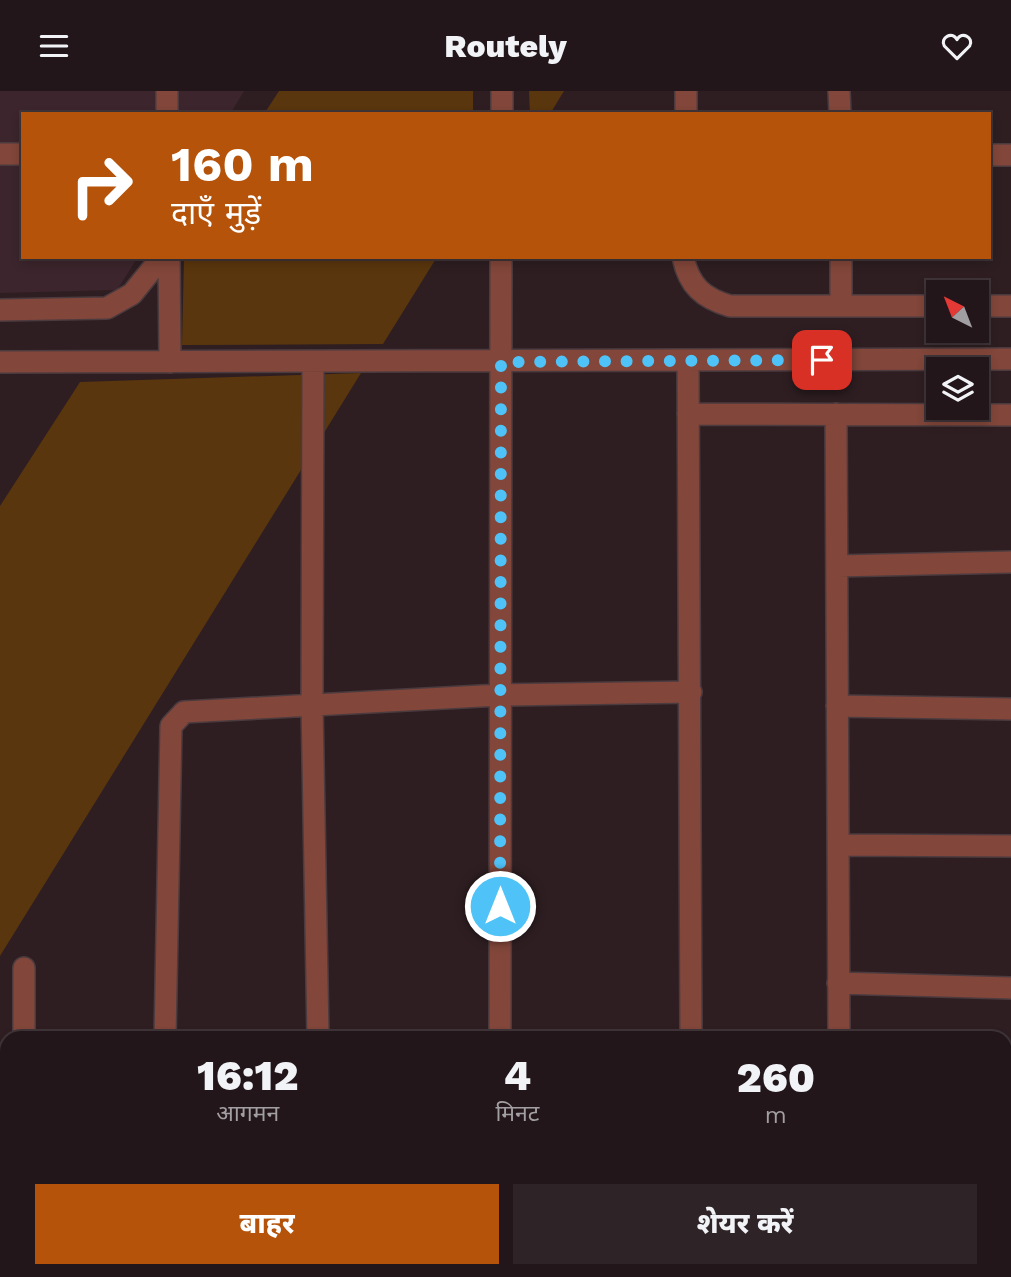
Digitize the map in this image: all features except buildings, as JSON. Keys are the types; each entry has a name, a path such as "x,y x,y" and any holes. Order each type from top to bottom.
{"street":[{"path":"167,91 167,112"},
{"path":"502,91 502,112"},
{"path":"686,112 687,91"},
{"path":"839,91 840,112"},
{"path":"0,154 21,155"},
{"path":"991,155 1011,155"},
{"path":"0,310 107,308 132,294 160,259"},
{"path":"169,259 170,362"},
{"path":"500,1031 501,259"},
{"path":"684,259 696,290 713,301 730,306 926,306"},
{"path":"841,259 841,305"},
{"path":"989,306 1011,306"},
{"path":"0,362 1011,359"},
{"path":"688,361 691,1031"},
{"path":"313,362 312,704 318,1031"},
{"path":"688,414 1011,415"},
{"path":"836,414 839,1031"},
{"path":"837,566 1011,562"},
{"path":"165,1031 172,726 177,717 192,709 500,695 691,692"},
{"path":"837,706 1011,709"},
{"path":"838,845 1011,845"},
{"path":"24,968 24,1031"},
{"path":"838,983 1011,988"}],"shaded area":[{"path":"0,91 244,91 231,112 21,112 21,259 137,259 117,290 0,293"},
{"path":"279,91 473,91 473,112 265,112"},
{"path":"529,91 564,91 551,112 530,112"},
{"path":"184,259 436,259 383,344 182,345"},
{"path":"361,373 0,956 0,506 80,382"}],"route":[{"path":"500,906 501,362 822,360"}]}
